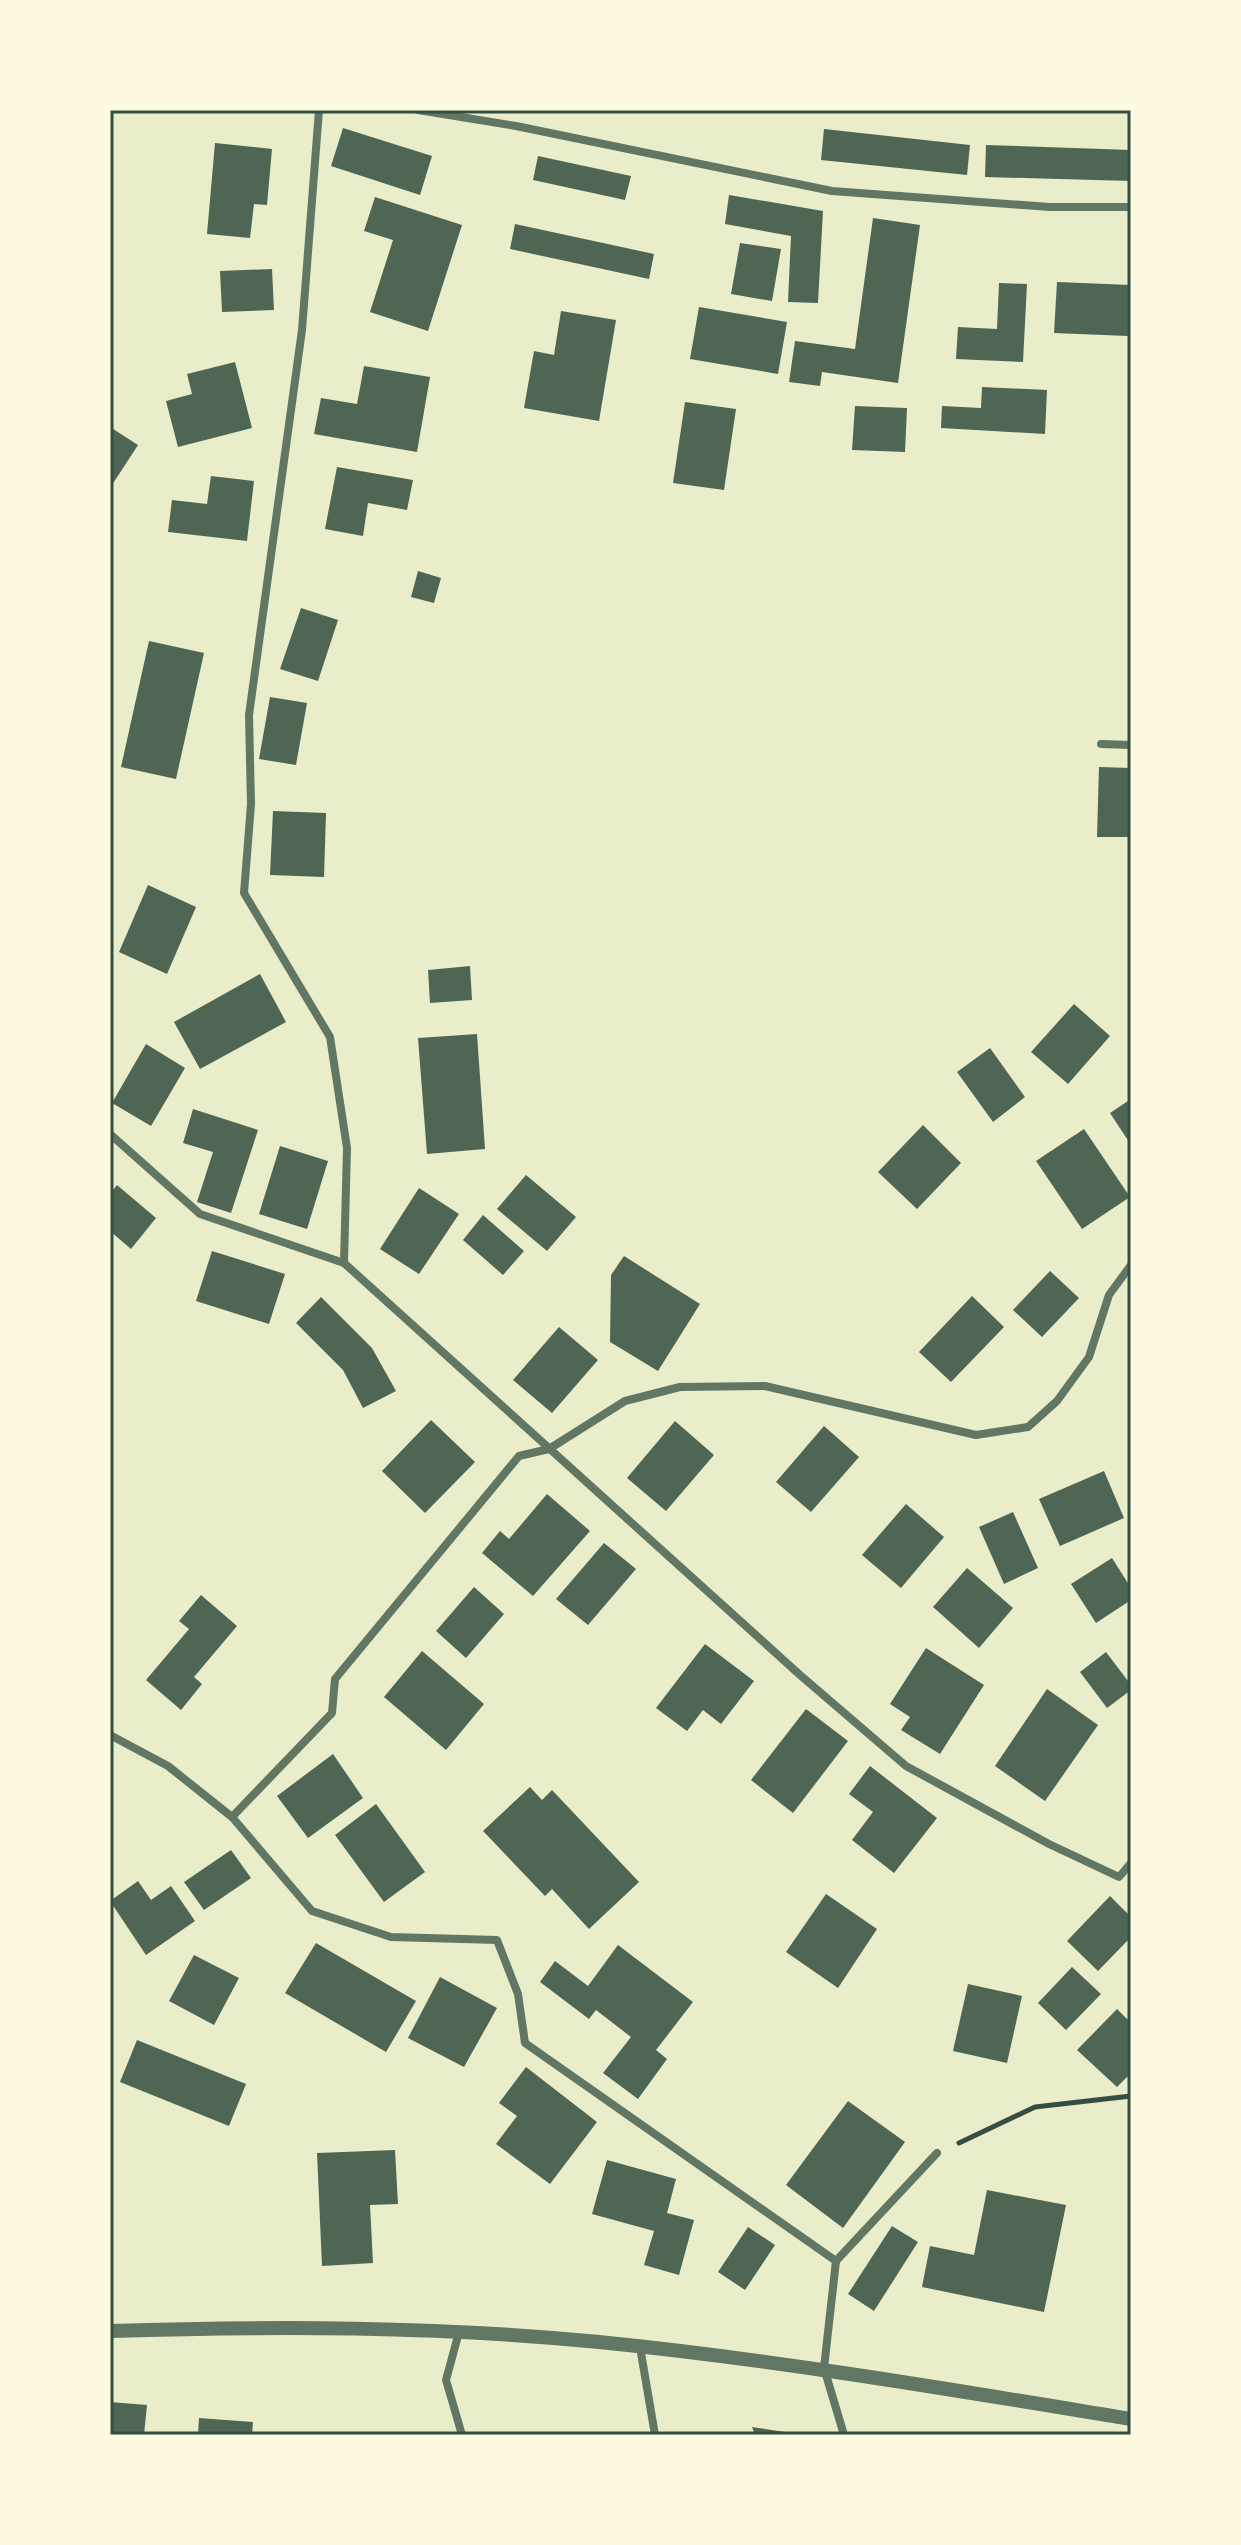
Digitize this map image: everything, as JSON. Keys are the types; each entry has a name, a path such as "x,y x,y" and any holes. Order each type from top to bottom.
{"street":[{"path":"319,110 302,330 249,715 251,804 244,893 330,1037 347,1148 344,1263"},
{"path":"418,110 516,126 832,191 1050,207 1131,207"},
{"path":"1101,744 1131,745"},
{"path":"110,1134 200,1214 344,1263 906,1766 1049,1844 1119,1877 1131,1863"},
{"path":"232,1817 332,1713 335,1679 519,1456 549,1449 625,1401 680,1387 765,1386 976,1435 1028,1427 1057,1401 1089,1357 1109,1295 1131,1265"},
{"path":"110,1735 168,1766 232,1817 312,1911 391,1937 497,1940 518,1994 525,2043 836,2261"},
{"path":"844,2435 824,2368 836,2261 937,2153"},
{"path":"110,2331 224,2327 459,2332 640,2347 824,2368 1131,2419"},
{"path":"459,2332 446,2380 462,2435"},
{"path":"640,2347 655,2435"}],"path":[{"path":"937,2153 1035,2107 1131,2096"}],"building":[{"path":"343,128 432,156 420,195 331,166"},
{"path":"824,129 970,145 967,175 821,160"},
{"path":"215,143 272,149 267,205 254,204 250,238 207,234"},
{"path":"986,145 1131,150 1131,181 985,177"},
{"path":"538,156 631,176 625,200 533,180"},
{"path":"729,195 823,211 818,303 788,302 791,236 725,224"},
{"path":"375,197 462,225 428,331 370,312 393,240 364,231"},
{"path":"873,218 920,225 898,383 822,372 820,386 789,382 795,341 855,349"},
{"path":"515,224 654,254 649,279 510,249"},
{"path":"740,243 781,249 772,301 731,294"},
{"path":"272,269 274,310 222,312 220,271"},
{"path":"1057,282 1131,285 1128,336 1054,333"},
{"path":"999,283 1027,284 1023,362 956,359 958,327 997,329"},
{"path":"699,307 787,322 778,374 690,359"},
{"path":"561,311 616,320 599,421 524,408 534,351 554,355"},
{"path":"235,362 252,428 178,447 166,401 192,394 187,374"},
{"path":"364,366 430,377 417,452 314,434 321,398 357,404"},
{"path":"982,387 1047,390 1045,434 941,428 942,406 981,408"},
{"path":"685,402 736,409 724,490 673,483"},
{"path":"855,406 907,408 905,452 852,450"},
{"path":"110,427 138,445 110,488"},
{"path":"337,467 413,480 407,510 368,503 363,536 325,529"},
{"path":"211,476 254,481 247,541 168,532 172,500 207,504"},
{"path":"418,571 441,578 434,603 411,597"},
{"path":"301,608 338,620 318,681 280,669"},
{"path":"149,641 204,653 176,779 121,767"},
{"path":"270,697 307,703 296,765 259,759"},
{"path":"1099,767 1131,768 1131,837 1097,837"},
{"path":"273,811 326,813 324,877 270,875"},
{"path":"148,885 196,907 167,974 119,952"},
{"path":"470,966 472,1000 430,1003 428,970"},
{"path":"260,974 286,1022 200,1069 174,1022"},
{"path":"1074,1004 1110,1036 1068,1084 1031,1052"},
{"path":"477,1034 485,1149 427,1154 418,1038"},
{"path":"146,1044 185,1068 151,1126 112,1103"},
{"path":"990,1048 1025,1097 993,1122 957,1072"},
{"path":"1131,1099 1131,1145 1110,1113"},
{"path":"193,1109 258,1130 231,1213 197,1202 213,1152 183,1143"},
{"path":"923,1125 961,1163 917,1209 878,1172"},
{"path":"1084,1129 1130,1197 1082,1229 1036,1161"},
{"path":"280,1146 328,1161 307,1229 259,1214"},
{"path":"526,1175 576,1217 547,1251 497,1209"},
{"path":"117,1185 156,1218 131,1249 110,1231 110,1194"},
{"path":"419,1188 459,1214 419,1274 380,1249"},
{"path":"483,1215 524,1251 503,1275 463,1240"},
{"path":"212,1251 285,1274 269,1324 196,1301"},
{"path":"624,1256 700,1304 658,1371 610,1342 611,1275"},
{"path":"1050,1271 1079,1298 1042,1337 1013,1310"},
{"path":"972,1296 1004,1327 951,1382 919,1352"},
{"path":"321,1297 372,1348 396,1391 363,1408 343,1370 296,1323"},
{"path":"559,1327 598,1360 552,1413 513,1380"},
{"path":"431,1420 475,1462 425,1513 382,1471"},
{"path":"675,1421 714,1455 666,1511 627,1478"},
{"path":"824,1426 859,1457 811,1512 776,1482"},
{"path":"1104,1471 1124,1518 1060,1546 1039,1499"},
{"path":"547,1494 590,1531 533,1596 482,1553 500,1531 509,1539"},
{"path":"906,1504 944,1537 901,1588 862,1555"},
{"path":"1013,1512 1038,1568 1004,1584 979,1527"},
{"path":"604,1543 636,1569 588,1625 556,1599"},
{"path":"1112,1558 1131,1588 1131,1600 1096,1623 1071,1584"},
{"path":"967,1568 1013,1608 979,1648 933,1607"},
{"path":"474,1587 504,1614 466,1658 436,1631"},
{"path":"201,1595 237,1626 194,1677 202,1684 181,1710 146,1680 189,1629 179,1621"},
{"path":"705,1644 754,1681 721,1724 703,1710 687,1731 656,1708"},
{"path":"926,1648 984,1685 940,1754 901,1730 910,1717 890,1704"},
{"path":"422,1651 484,1704 446,1750 384,1697"},
{"path":"1106,1652 1131,1685 1131,1690 1107,1708 1080,1672"},
{"path":"1047,1689 1098,1725 1045,1801 995,1766"},
{"path":"806,1709 848,1741 793,1813 751,1780"},
{"path":"333,1754 363,1798 308,1838 277,1796"},
{"path":"870,1766 937,1818 894,1873 852,1840 873,1812 849,1794"},
{"path":"530,1787 542,1800 552,1790 639,1882 589,1929 552,1889 545,1896 483,1831"},
{"path":"376,1804 425,1872 384,1902 335,1835"},
{"path":"231,1850 251,1878 204,1910 184,1882"},
{"path":"138,1881 151,1900 171,1886 195,1921 146,1955 110,1901"},
{"path":"826,1894 877,1929 838,1988 786,1952"},
{"path":"1110,1896 1131,1917 1131,1937 1098,1971 1067,1941"},
{"path":"316,1943 416,2001 386,2052 285,1993"},
{"path":"618,1945 693,2002 656,2050 667,2059 638,2099 603,2073 631,2037 596,2010 589,2019 540,1982 555,1961 588,1986"},
{"path":"194,1955 239,1978 214,2025 169,2001"},
{"path":"1072,1967 1101,1994 1066,2030 1038,2003"},
{"path":"440,1977 497,2008 464,2067 408,2038"},
{"path":"968,1984 1022,1996 1007,2063 953,2051"},
{"path":"1117,2009 1131,2023 1131,2073 1117,2087 1077,2050"},
{"path":"137,2040 246,2084 229,2126 120,2082"},
{"path":"526,2067 597,2122 550,2184 496,2144 517,2116 499,2103"},
{"path":"848,2101 905,2142 843,2228 786,2185"},
{"path":"395,2150 398,2204 370,2205 373,2263 322,2266 317,2153"},
{"path":"607,2160 676,2179 667,2213 694,2220 679,2275 644,2265 654,2231 592,2214"},
{"path":"987,2190 1066,2205 1044,2312 922,2287 930,2246 974,2255"},
{"path":"892,2226 918,2242 874,2311 848,2294"},
{"path":"748,2227 775,2245 745,2290 718,2272"},
{"path":"110,2402 147,2405 144,2435 110,2435"},
{"path":"199,2418 253,2422 252,2435 198,2435"},
{"path":"752,2427 792,2433 792,2435 755,2435"}]}
